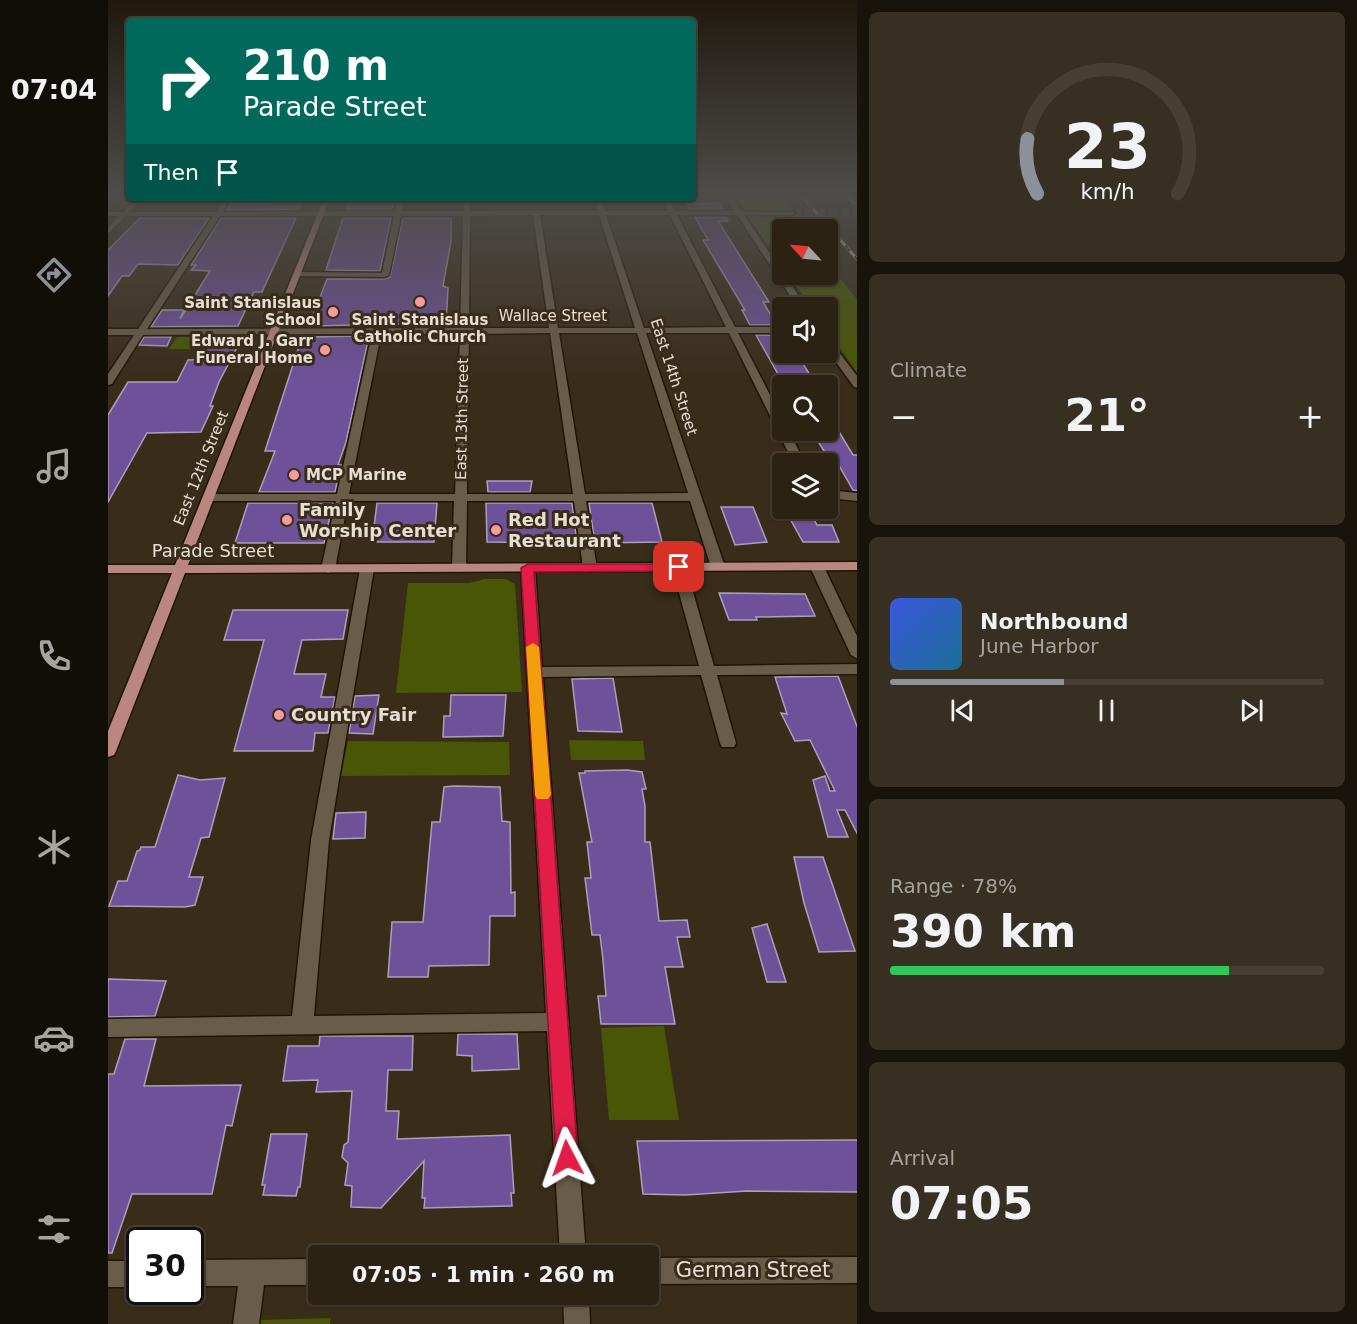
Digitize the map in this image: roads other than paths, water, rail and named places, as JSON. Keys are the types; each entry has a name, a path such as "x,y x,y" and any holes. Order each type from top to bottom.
{"main road":[{"name":"East 12th Street","path":"108,751 305,255"},
{"name":"Parade Street","path":"108,569 857,566"}],"street":[{"path":"108,382 191,255"},
{"path":"297,274 385,275 389,255"},
{"name":"East 13th Street","path":"459,568 465,255"},
{"path":"543,255 590,568"},
{"name":"East 14th Street","path":"616,255 718,567"},
{"path":"693,255 772,409"},
{"path":"767,255 795,297"},
{"name":"Wallace Street","path":"108,332 772,330"},
{"path":"328,569 377,331"},
{"path":"838,358 857,384"},
{"path":"838,495 857,497"},
{"path":"208,498 695,497"},
{"path":"679,567 728,743"},
{"path":"817,567 857,653"},
{"path":"528,568 572,1245"},
{"path":"302,1025 320,840 367,569"},
{"path":"534,672 857,669"},
{"path":"108,1028 558,1022"},
{"name":"German Street","path":"659,1271 857,1270"},
{"path":"204,1273 308,1272"},
{"path":"246,1324 253,1273"},
{"path":"108,1274 126,1274"},
{"path":"577,1305 578,1324"}],"railway":[{"path":"853,255 857,259"}],"place":[{"name":"Saint Stanislaus Catholic Church","path":"420,302"},
{"name":"Saint Stanislaus School","path":"333,312"},
{"name":"Edward J. Garr Funeral Home","path":"325,350"},
{"name":"MCP Marine","path":"294,475"},
{"name":"Family Worship Center","path":"287,520"},
{"name":"Red Hot Restaurant","path":"496,530"},
{"name":"Country Fair","path":"279,715"}]}
